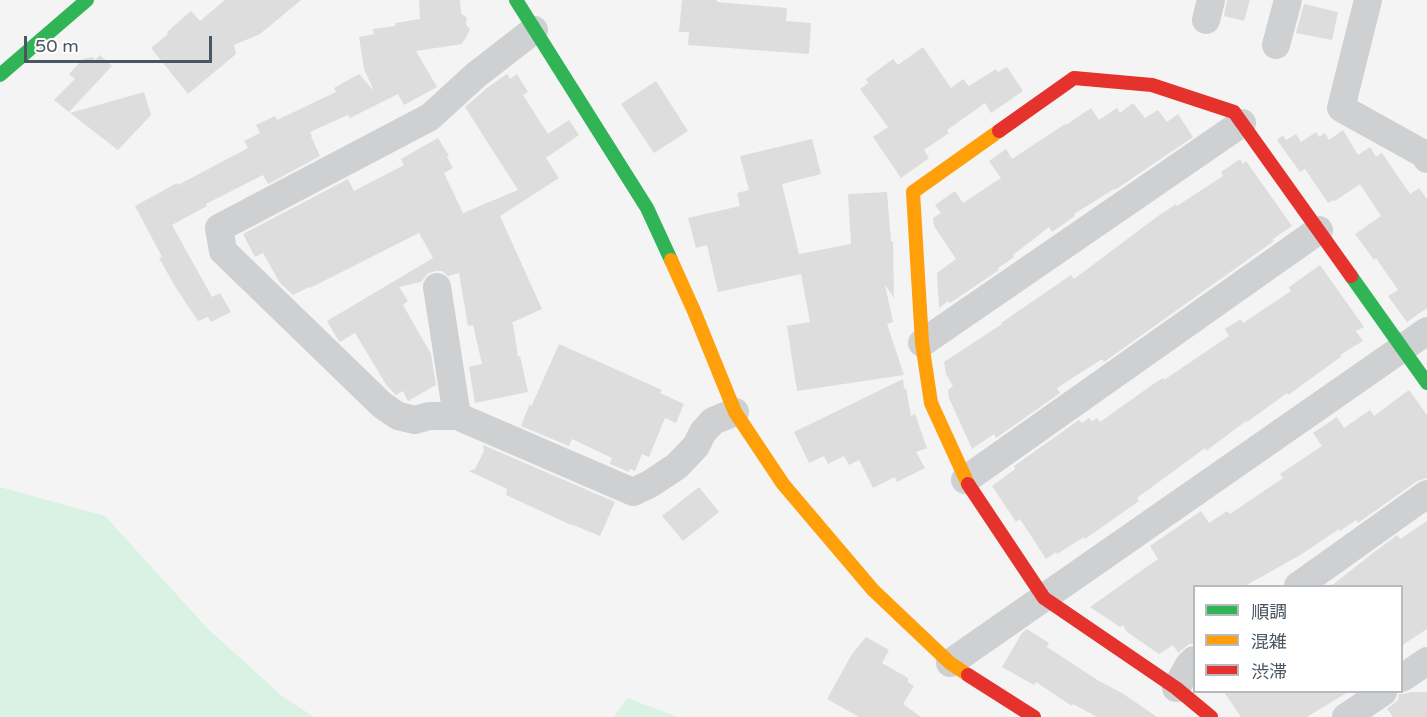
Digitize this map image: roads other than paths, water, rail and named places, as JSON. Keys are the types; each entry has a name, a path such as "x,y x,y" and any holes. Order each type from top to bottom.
{"main road":[{"path":"0,75 87,0"},
{"path":"516,0 648,208 694,311 735,412 783,484 873,590 950,663 1001,708 1034,717"},
{"path":"1211,717 1176,688 1044,598 965,480 931,403 922,343 914,192 1074,78 1152,85 1234,112 1427,382"}],"street":[{"path":"1276,45 1287,0"},
{"path":"1368,0 1341,108 1424,154 1427,159"},
{"path":"534,30 476,75 430,117 219,228 223,251 382,405 398,416 416,420 429,416 457,416 633,492 677,466 696,446 703,432 713,421 735,412"},
{"path":"922,343 1242,123"},
{"path":"965,480 1319,230"},
{"path":"437,287 457,416"},
{"path":"950,663 1427,331"},
{"path":"1299,585 1427,494"},
{"path":"1176,688 1188,665 1193,661"},
{"path":"1403,677 1427,661"},
{"path":"1346,717 1382,693"}]}
